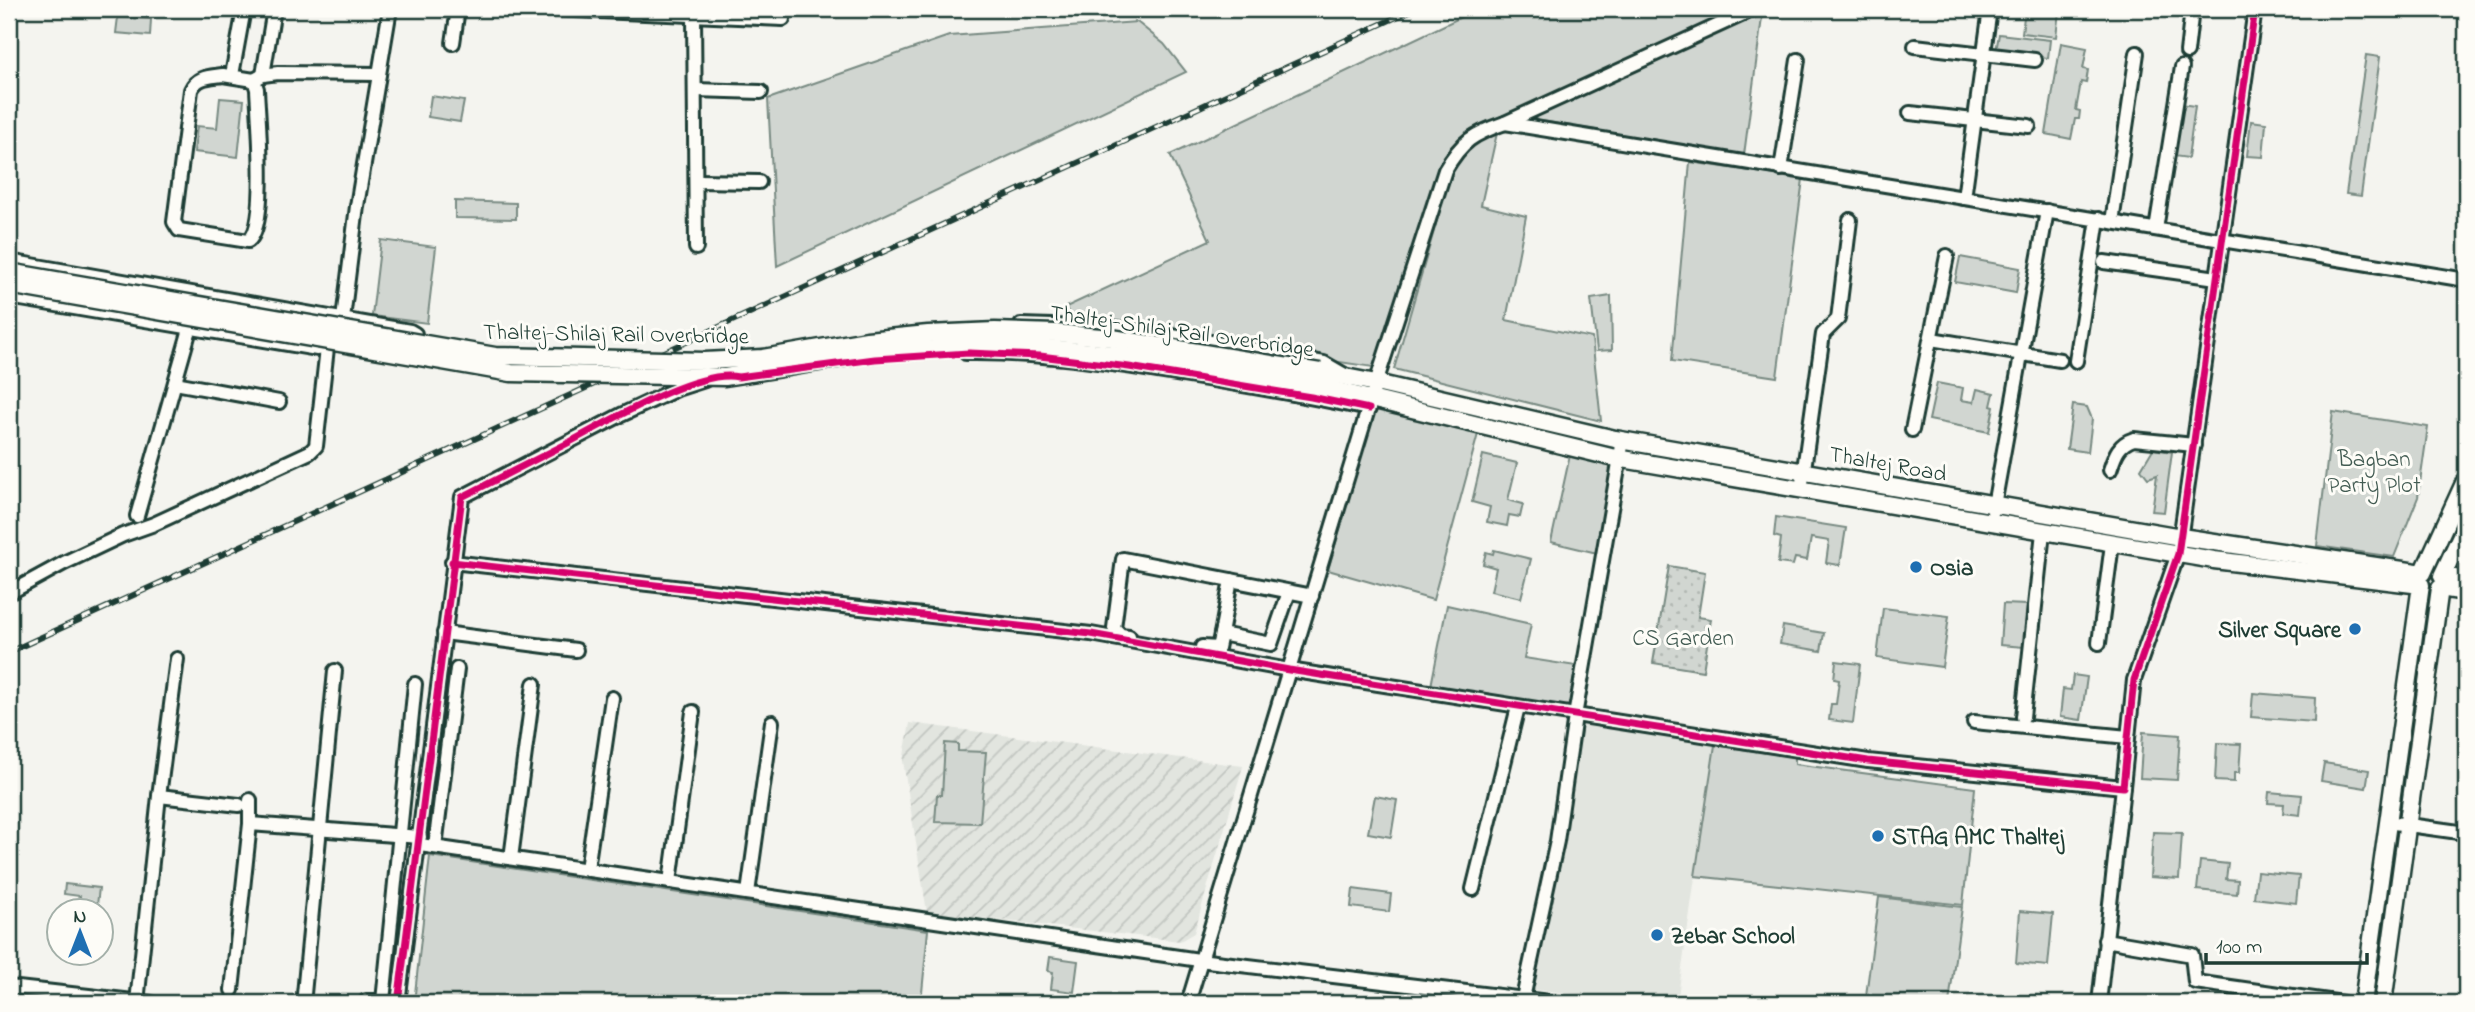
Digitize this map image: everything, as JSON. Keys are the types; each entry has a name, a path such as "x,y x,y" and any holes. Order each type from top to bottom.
{"main road":[{"name":"Thaltej-Shilaj Rail Overbridge","path":"9,272 495,356 705,361 762,358 867,340 916,335 1031,332 1112,338 1349,385"},
{"name":"Thaltej-Shilaj Rail Overbridge","path":"9,285 511,373 725,377 869,354 985,345 1114,354 1318,379"},
{"name":"Thaltej Road","path":"1349,385 1376,383 1623,440 2422,579"},
{"name":"Thaltej Road","path":"1349,385 1370,404 1619,459 2178,554 2422,579 2433,569 2441,582 2466,592"},
{"path":"2362,1003 2422,579 2466,479"},
{"path":"2383,1003 2441,582 2466,525"},
{"name":"Thaltej Road","path":"2441,582 2466,580"}],"street":[{"path":"232,75 244,9"},
{"path":"274,9 259,77 260,202 258,224 252,239 248,241 180,230 174,222 174,214 191,90 200,79 232,75 259,77 278,73 379,74"},
{"path":"343,319 357,206 390,9"},
{"path":"453,43 458,9"},
{"path":"509,10 552,9 783,19"},
{"path":"1188,1003 1376,383 1445,170 1458,148 1478,132 1504,123 1754,9"},
{"path":"1964,198 1990,9"},
{"path":"2187,52 2192,9"},
{"path":"2099,1003 2134,680 2178,554 2255,9"},
{"path":"694,15 696,248"},
{"path":"1915,46 2035,60"},
{"path":"2112,222 2137,53"},
{"path":"1781,169 1798,60"},
{"path":"2156,229 2182,67"},
{"path":"695,90 761,92"},
{"path":"1910,113 2029,126"},
{"path":"1504,123 2466,279"},
{"path":"696,181 759,182"},
{"path":"1991,523 2047,211"},
{"path":"2076,361 2098,219"},
{"path":"1801,490 1823,334 1838,319 1850,220"},
{"path":"1912,430 1947,256"},
{"path":"9,261 410,331 415,334 414,349 408,361 190,329 9,297"},
{"path":"2104,262 2217,278"},
{"path":"9,593 123,535 154,524 310,452 316,446 325,348 327,324 322,316"},
{"path":"398,1003 462,497 621,415 695,382 725,374 748,356 868,333 965,325 1056,324 1115,328 1324,363 1349,385"},
{"path":"137,516 190,329"},
{"path":"1931,339 2060,360"},
{"path":"725,374 738,377 920,355 969,353 1040,356 1370,404"},
{"path":"175,383 279,402"},
{"path":"2110,470 2117,450 2134,439 2194,445"},
{"path":"1522,1001 1558,841 1575,716 1623,440"},
{"path":"2023,718 2043,532"},
{"path":"2099,643 2112,544"},
{"path":"1231,580 1222,634 1216,649 1121,635 1114,628 1123,559 1128,559 1312,596"},
{"path":"452,562 1091,634 1289,670 1867,761 2123,787"},
{"path":"1222,634 1271,644 1289,592"},
{"path":"444,633 576,650"},
{"path":"136,1002 177,659"},
{"path":"435,847 457,669"},
{"path":"304,994 335,671"},
{"path":"366,1001 383,1001 415,684"},
{"path":"511,858 534,684"},
{"path":"587,869 612,698"},
{"path":"1473,889 1518,707"},
{"path":"670,882 693,712"},
{"path":"748,894 772,722"},
{"path":"1974,722 2128,737"},
{"path":"159,796 245,803 250,824 232,990"},
{"path":"2387,822 2466,832"},
{"path":"250,824 400,835 435,847 1199,960 1522,1001 1558,1003"},
{"path":"2105,940 2192,955 2195,982 2343,1003"},
{"path":"9,987 151,1003"}],"shaded area":[{"path":"1580,722 1714,745 1677,1003 1533,990 1563,840"},
{"path":"910,723 1243,766 1194,933 1180,941 927,912 903,761"}],"green space":[{"path":"1478,9 1749,9 1478,131 1443,170 1373,367 1072,322 1066,307 1210,240 1170,155"},
{"path":"2025,9 2059,11 2056,37 2022,33"},
{"path":"1763,10 1744,155 1530,119"},
{"path":"118,17 151,19 150,36 116,33"},
{"path":"1137,22 1164,44 1186,72 777,266 768,99 949,36"},
{"path":"1999,34 2050,40 2048,58 1996,51"},
{"path":"2061,43 2087,48 2083,69 2088,70 2086,83 2081,82 2076,110 2080,111 2079,119 2075,119 2071,139 2046,134"},
{"path":"2366,55 2380,57 2361,196 2346,194"},
{"path":"431,96 464,101 460,122 428,117"},
{"path":"220,98 244,100 238,157 194,152 197,126 217,128"},
{"path":"2181,104 2195,106 2188,158 2173,156"},
{"path":"2251,121 2266,123 2263,157 2247,156"},
{"path":"1497,133 1481,205 1526,216 1506,320 1592,338 1601,421 1394,369 1451,172 1470,148"},
{"path":"1690,162 1803,179 1777,377 1672,361"},
{"path":"455,201 516,203 516,219 455,218"},
{"path":"381,240 436,247 427,323 372,316"},
{"path":"1960,257 2020,268 2016,293 1955,282"},
{"path":"1611,296 1612,350 1597,351 1591,299"},
{"path":"1937,383 1963,388 1961,400 1974,402 1977,389 1994,393 1989,432 1929,420"},
{"path":"2073,405 2087,407 2092,419 2088,452 2067,449"},
{"path":"1375,407 1478,434 1433,600 1328,570"},
{"name":"Bagban Party Plot","path":"2333,412 2428,427 2418,497 2394,557 2317,546"},
{"path":"2153,449 2172,452 2164,512 2152,511 2157,475 2148,478 2141,469"},
{"path":"1483,455 1517,463 1508,500 1523,504 1520,517 1509,515 1507,526 1487,522 1490,507 1472,502"},
{"path":"1570,455 1617,464 1597,553 1551,542"},
{"path":"1776,517 1846,528 1840,565 1826,563 1829,541 1811,538 1807,560 1795,558 1793,565 1778,563 1781,538 1774,536"},
{"path":"1494,550 1531,559 1521,598 1491,591 1496,568 1483,564 1486,552 1493,554"},
{"name":"CS Garden","path":"1669,566 1705,572 1698,617 1711,619 1703,671 1653,663"},
{"path":"2003,604 2027,605 2024,647 2000,645"},
{"path":"1447,605 1531,624 1524,658 1576,666 1568,712 1431,686"},
{"path":"1883,608 1949,616 1942,667 1877,658"},
{"path":"1783,626 1824,633 1821,651 1780,644"},
{"path":"1836,661 1860,664 1853,723 1829,720 1831,704 1836,704 1839,680 1834,679"},
{"path":"2073,675 2087,677 2081,720 2060,717 2063,689 2071,690"},
{"path":"2253,693 2315,698 2314,722 2251,717"},
{"path":"2143,732 2180,735 2177,780 2140,778"},
{"path":"945,743 958,744 958,751 986,752 980,823 935,822 937,795 942,795"},
{"path":"2217,743 2241,744 2239,773 2234,773 2234,782 2215,781"},
{"name":"STAG AMC Thaltej","path":"1715,745 1795,757 1795,764 1975,788 1963,905 1695,876"},
{"path":"2324,763 2369,770 2366,788 2321,781"},
{"path":"2269,792 2302,795 2300,815 2283,813 2284,804 2268,803"},
{"path":"1375,796 1397,800 1391,837 1368,833"},
{"path":"2153,832 2182,833 2179,879 2150,877"},
{"path":"430,856 928,930 921,1003 414,1003"},
{"path":"2200,861 2228,864 2226,879 2238,880 2237,894 2197,890"},
{"path":"2257,872 2299,876 2296,903 2254,898"},
{"path":"65,884 99,888 98,897 64,894"},
{"path":"1353,889 1391,894 1389,912 1351,907"},
{"path":"1879,897 1962,907 1949,1003 1865,1003"},
{"path":"2020,911 2053,914 2048,966 2016,963"},
{"path":"1050,957 1078,961 1074,992 1051,989 1053,972 1048,971"},
{"path":"1415,990 1517,1003 1413,1003"}],"railway":[{"path":"9,652 1414,9"}],"cycle path":[{"path":"452,562 1091,634 1289,670 1868,761 2123,787 2134,680 2178,554 2255,9"},
{"path":"398,1003 462,497 652,399 700,381 721,376 738,377 875,359 969,353 1040,356 1129,367 1369,409"}],"place":[{"name":"Osia","path":"1916,567"},
{"name":"Silver Square","path":"2355,629"},
{"name":"STAG AMC Thaltej","path":"1878,836"},
{"name":"Zebar School","path":"1657,935"}]}
